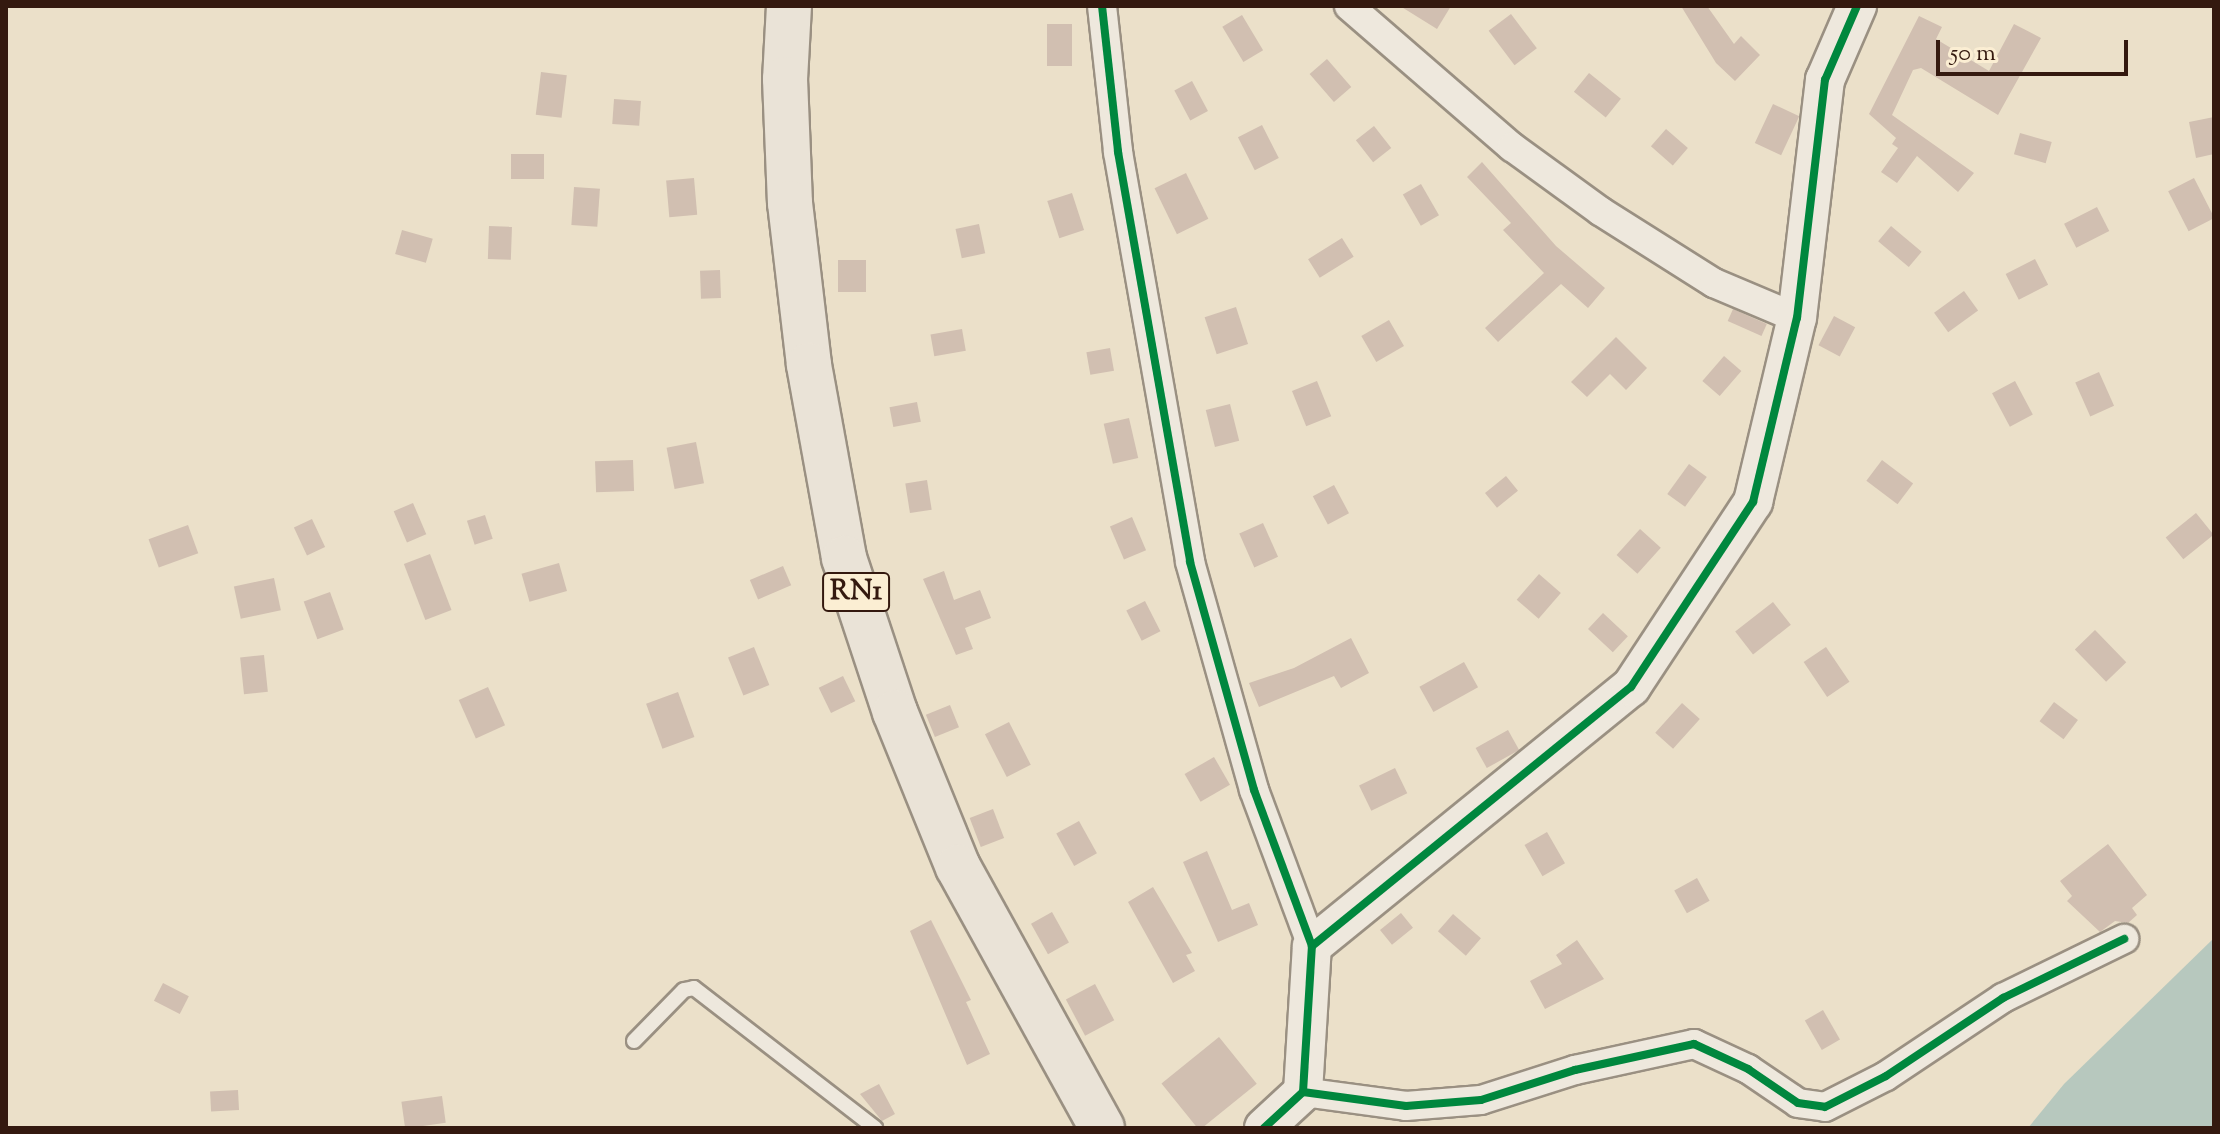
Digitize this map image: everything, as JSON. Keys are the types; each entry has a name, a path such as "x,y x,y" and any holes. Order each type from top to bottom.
{"highway":[{"name":"RN1","path":"789,6 785,79 790,203 809,365 844,558 895,712 958,867 1102,1128"}],"street":[{"path":"1102,6 1118,152 1190,562 1254,790 1312,946 1303,1092 1264,1128"},
{"path":"1349,6 1512,147 1600,211 1714,283 1797,318"},
{"path":"1312,946 1631,687 1753,502 1797,318 1825,80 1857,6"},
{"path":"1303,1092 1406,1106 1481,1100 1575,1070 1694,1044 1748,1069 1798,1103 1825,1107 1886,1076 2003,998 2124,939"}],"lane":[{"path":"634,1041 684,990 694,988 875,1128"}],"shaded area":[{"path":"2214,938 2214,1128 2028,1128 2064,1084"}],"building":[{"path":"1400,6 1451,6 1437,29"},
{"path":"1681,6 1707,6 1734,44 1741,36 1760,55 1735,81 1716,63"},
{"path":"1511,14 1537,48 1515,65 1489,31"},
{"path":"1242,15 1263,50 1243,62 1222,27"},
{"path":"1919,16 1942,27 1936,39 1989,71 2014,24 2041,38 1998,115 1921,68 1913,70 1892,115 1974,173 1958,192 1917,156 1897,183 1881,172 1898,148 1892,144 1896,138 1869,114"},
{"path":"1047,24 1072,24 1072,66 1047,66"},
{"path":"1327,59 1351,87 1334,102 1310,74"},
{"path":"541,72 567,75 562,118 536,115"},
{"path":"1589,73 1621,99 1606,117 1574,92"},
{"path":"1192,81 1208,111 1190,120 1174,90"},
{"path":"614,99 641,101 639,126 612,124"},
{"path":"1773,104 1799,116 1781,155 1755,143"},
{"path":"2214,117 2214,154 2196,158 2189,122"},
{"path":"1262,125 1279,158 1255,170 1238,137"},
{"path":"1374,126 1391,148 1373,162 1356,140"},
{"path":"1666,129 1688,148 1673,165 1651,146"},
{"path":"2020,133 2052,142 2046,163 2014,154"},
{"path":"511,154 544,154 544,179 511,179"},
{"path":"1482,162 1556,246 1605,288 1588,308 1561,284 1498,342 1485,328 1544,273 1503,230 1511,223 1467,177"},
{"path":"1186,173 1208,219 1177,234 1155,188"},
{"path":"694,178 697,215 669,217 666,180"},
{"path":"2194,178 2214,218 2189,231 2168,191"},
{"path":"1421,184 1439,215 1421,226 1403,194"},
{"path":"574,187 600,189 597,227 571,225"},
{"path":"1072,193 1084,230 1059,238 1047,201"},
{"path":"2097,207 2109,231 2076,248 2064,224"},
{"path":"979,224 985,253 962,258 956,229"},
{"path":"489,226 512,227 511,260 488,259"},
{"path":"1891,226 1922,252 1909,267 1878,241"},
{"path":"402,230 433,239 426,263 395,254"},
{"path":"1342,238 1354,257 1320,278 1308,259"},
{"path":"2035,259 2048,285 2019,300 2006,274"},
{"path":"838,260 866,260 866,292 838,292"},
{"path":"720,270 721,298 701,299 700,271"},
{"path":"1964,291 1978,310 1948,332 1934,313"},
{"path":"1236,307 1248,344 1217,354 1205,317"},
{"path":"1733,309 1767,324 1762,336 1728,321"},
{"path":"1834,316 1855,327 1840,356 1819,345"},
{"path":"1389,320 1404,346 1376,362 1361,336"},
{"path":"962,329 966,351 934,356 930,335"},
{"path":"1616,337 1647,368 1626,390 1610,374 1587,397 1571,382"},
{"path":"1110,348 1114,371 1090,375 1086,352"},
{"path":"1724,356 1741,371 1720,396 1702,381"},
{"path":"2099,372 2114,406 2090,416 2075,383"},
{"path":"1317,381 1331,416 1306,426 1292,391"},
{"path":"2015,381 2033,415 2010,427 1992,393"},
{"path":"917,402 921,422 893,427 890,407"},
{"path":"1230,404 1239,441 1215,447 1206,410"},
{"path":"1129,418 1138,458 1113,464 1104,424"},
{"path":"696,442 704,483 675,489 667,448"},
{"path":"633,460 634,491 596,492 595,461"},
{"path":"1882,460 1913,483 1897,504 1866,481"},
{"path":"1689,464 1707,477 1685,507 1667,494"},
{"path":"1506,476 1518,491 1497,508 1485,493"},
{"path":"927,480 932,510 910,513 905,483"},
{"path":"1334,485 1349,513 1328,525 1313,496"},
{"path":"413,503 426,534 407,543 394,511"},
{"path":"2196,513 2214,535 2183,559 2166,538"},
{"path":"485,515 493,539 475,545 467,521"},
{"path":"1132,517 1146,550 1124,560 1110,526"},
{"path":"312,519 325,547 307,556 294,527"},
{"path":"1263,523 1278,557 1254,567 1239,534"},
{"path":"188,525 198,553 159,568 149,539"},
{"path":"1640,529 1661,548 1637,574 1617,555"},
{"path":"430,554 452,610 425,620 404,564"},
{"path":"559,563 567,591 530,602 522,574"},
{"path":"783,566 791,585 758,599 750,580"},
{"path":"944,571 954,600 980,590 991,618 965,628 973,649 956,655 923,579"},
{"path":"1539,574 1561,593 1539,619 1517,600"},
{"path":"274,578 281,610 241,619 234,587"},
{"path":"330,592 344,630 317,639 304,602"},
{"path":"1145,601 1160,631 1142,641 1126,611"},
{"path":"1773,602 1791,625 1753,654 1735,632"},
{"path":"1603,613 1628,636 1613,652 1588,629"},
{"path":"2095,630 2126,662 2106,682 2075,649"},
{"path":"1351,638 1369,673 1341,688 1334,676 1259,707 1249,683 1294,668"},
{"path":"754,647 769,685 743,696 728,657"},
{"path":"1826,647 1849,682 1827,697 1804,662"},
{"path":"264,655 268,692 244,694 240,658"},
{"path":"1464,662 1478,687 1433,712 1419,687"},
{"path":"843,676 855,701 831,713 819,688"},
{"path":"488,687 505,725 476,738 459,700"},
{"path":"678,692 694,737 662,749 646,704"},
{"path":"2054,702 2078,720 2064,739 2040,721"},
{"path":"1682,703 1700,719 1673,749 1655,733"},
{"path":"950,705 959,727 935,737 926,715"},
{"path":"1009,722 1031,765 1007,777 985,734"},
{"path":"1508,730 1519,750 1487,768 1476,748"},
{"path":"1214,757 1230,785 1201,802 1185,774"},
{"path":"1395,768 1407,793 1371,811 1359,786"},
{"path":"993,809 1004,838 981,847 970,818"},
{"path":"1079,821 1097,853 1074,866 1056,834"},
{"path":"1547,832 1565,863 1542,876 1524,845"},
{"path":"2108,844 2147,895 2132,908 2137,915 2128,923 2115,921 2100,932 2067,901 2072,896 2060,881"},
{"path":"1207,851 1232,910 1249,903 1258,925 1218,942 1183,862"},
{"path":"1697,878 1710,901 1687,913 1674,891"},
{"path":"1153,887 1192,953 1186,955 1195,971 1173,983 1128,902"},
{"path":"1052,912 1069,943 1048,954 1031,924"},
{"path":"1401,913 1413,928 1392,945 1380,930"},
{"path":"1453,914 1481,938 1466,956 1438,931"},
{"path":"931,920 971,1000 966,1002 990,1054 967,1065 910,931"},
{"path":"1577,940 1604,979 1545,1009 1530,981 1562,964 1556,955"},
{"path":"163,983 189,996 180,1014 154,1001"},
{"path":"1095,984 1114,1020 1085,1036 1066,999"},
{"path":"1823,1010 1840,1039 1822,1050 1805,1020"},
{"path":"1219,1037 1257,1084 1202,1128 1197,1128 1161,1084"},
{"path":"879,1084 895,1114 882,1121 860,1094"},
{"path":"238,1090 239,1110 211,1111 210,1091"},
{"path":"442,1096 446,1123 405,1128 401,1102"}],"cycle path":[{"path":"1102,6 1118,152 1190,562 1254,790 1312,946"},
{"path":"1264,1128 1303,1092 1312,946 1631,687 1753,502 1797,318 1825,80 1857,6"},
{"path":"1303,1092 1406,1106 1481,1100 1575,1070 1694,1044 1748,1069 1798,1103 1825,1107 1886,1076 2003,998 2124,939"}]}
